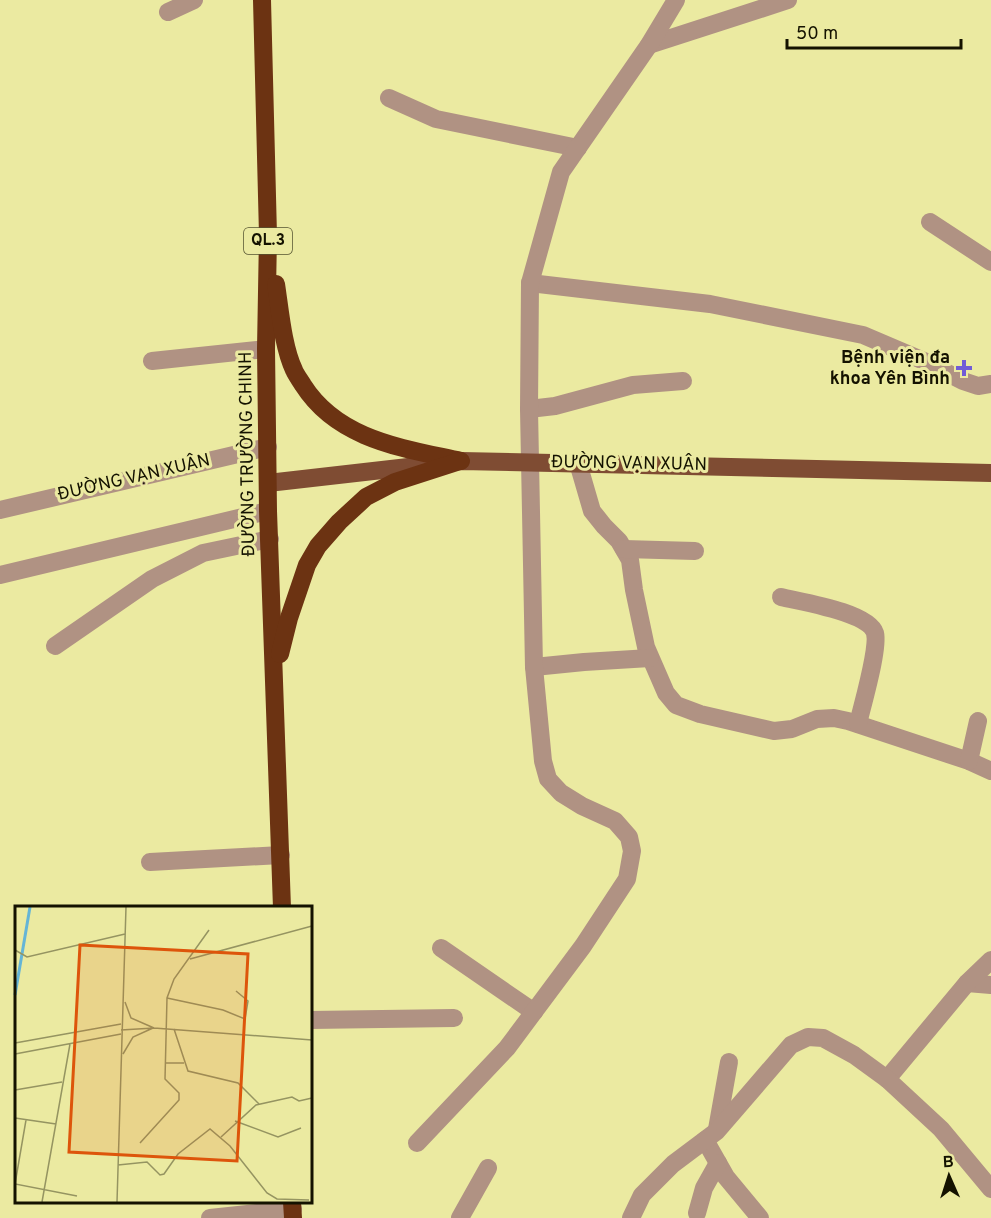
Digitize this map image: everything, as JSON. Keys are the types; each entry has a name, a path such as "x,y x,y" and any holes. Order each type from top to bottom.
{"highway":[{"name":"ĐƯỜNG TRƯỜNG CHINH","path":"262,0 268,235 266,349 268,511 282,906"},
{"path":"268,235 285,340 294,370 311,397 346,427 377,441 461,461"},
{"path":"274,673 307,565 318,546 339,522 366,497 395,482 461,461"}],"main road":[{"name":"ĐƯỜNG VẠN XUÂN","path":"268,483 461,461 991,473"}],"street":[{"path":"168,12 194,0"},
{"path":"417,1143 507,1048 583,946 627,879 633,851 629,837 615,821 582,806 561,793 548,779 543,760 534,667 529,409 530,283 561,172 649,45 676,0"},
{"path":"649,45 788,0"},
{"path":"389,98 436,119 578,148"},
{"path":"930,222 991,262"},
{"path":"530,283 710,304 863,335 924,361 963,381 978,386 991,384"},
{"path":"152,361 266,349"},
{"path":"529,409 555,406 633,385 683,381"},
{"name":"ĐƯỜNG VẠN XUÂN","path":"0,510 268,447"},
{"path":"578,463 592,511 619,541 630,560 646,647 666,693 676,705 700,714 774,731 792,729 817,719 834,718 969,761 991,771"},
{"path":"0,575 268,511"},
{"path":"55,646 152,579 203,553 270,539"},
{"path":"624,549 695,551"},
{"path":"781,597 843,611 868,624 874,633 875,650 858,724"},
{"path":"534,667 650,658"},
{"path":"969,761 978,721"},
{"path":"150,862 281,855"},
{"path":"441,948 534,1012"},
{"path":"887,1079 967,983 991,960"},
{"path":"967,983 991,985"},
{"path":"312,1020 454,1018"},
{"path":"631,1218 642,1195 673,1164 711,1135 791,1045 808,1037 823,1038 854,1055 887,1079 941,1129 991,1190"},
{"path":"729,1062 711,1135 718,1163 726,1178 760,1218"},
{"path":"697,1213 704,1188 718,1163"},
{"path":"460,1218 488,1168"},
{"path":"210,1218 293,1210"}],"place":[{"name":"Bệnh viện đa khoa Yên Bình","path":"964,368"}]}
